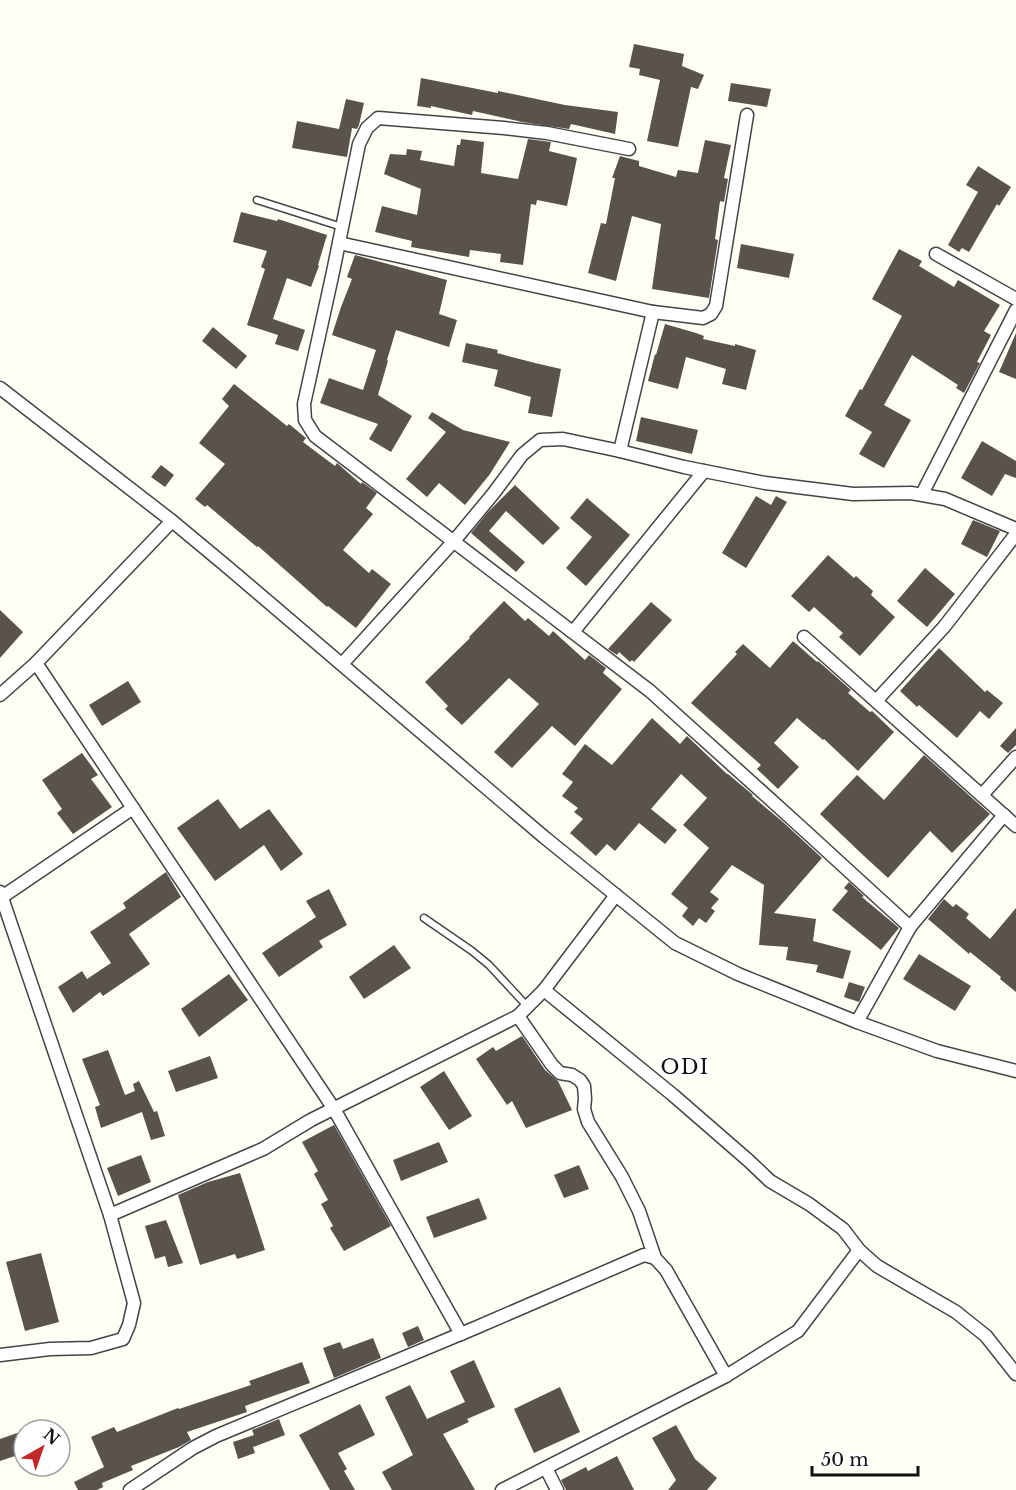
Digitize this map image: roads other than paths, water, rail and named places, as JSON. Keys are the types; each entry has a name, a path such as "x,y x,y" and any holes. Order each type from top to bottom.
{"street":[{"path":"339,243 653,312 703,318 711,314 716,306 747,115"},
{"path":"629,149 537,132 378,118 367,128 358,144 304,404 305,420 315,436 650,691 910,927"},
{"path":"936,254 1016,299"},
{"path":"922,494 1016,310"},
{"path":"620,451 653,312"},
{"path":"0,388 172,521 544,837 675,943 738,974 857,1022 938,1051 1016,1071"},
{"path":"342,664 454,541 522,455 540,440 563,439 765,483 854,494 922,494 945,499 1016,529"},
{"path":"573,632 704,471"},
{"path":"0,695 36,663 172,521"},
{"path":"876,701 944,627 1016,534"},
{"path":"804,636 1016,825"},
{"path":"36,663 334,1109 461,1334"},
{"path":"982,795 1016,757"},
{"path":"0,1355 50,1349 91,1348 123,1338 129,1325 134,1303 110,1215 1,895 133,808"},
{"path":"857,1022 910,927 1004,815"},
{"path":"110,1215 263,1149 311,1120 518,1016 544,990 616,895"},
{"path":"544,990 673,1095 770,1181 809,1204 843,1229 859,1250 877,1266 956,1312 986,1336 1016,1374"},
{"path":"518,1016 552,1065 560,1072 580,1080 584,1086 584,1109 588,1122 635,1202 655,1258 666,1270 726,1376"},
{"path":"502,1490 726,1376 798,1331 859,1250"},
{"path":"130,1490 193,1448 216,1436 645,1255 655,1258"},
{"path":"546,1468 557,1490"}],"lane":[{"path":"257,200 342,227"},
{"path":"424,918 489,965 527,1006"}],"district":[{"name":"ODI","path":"685,1067"}]}
